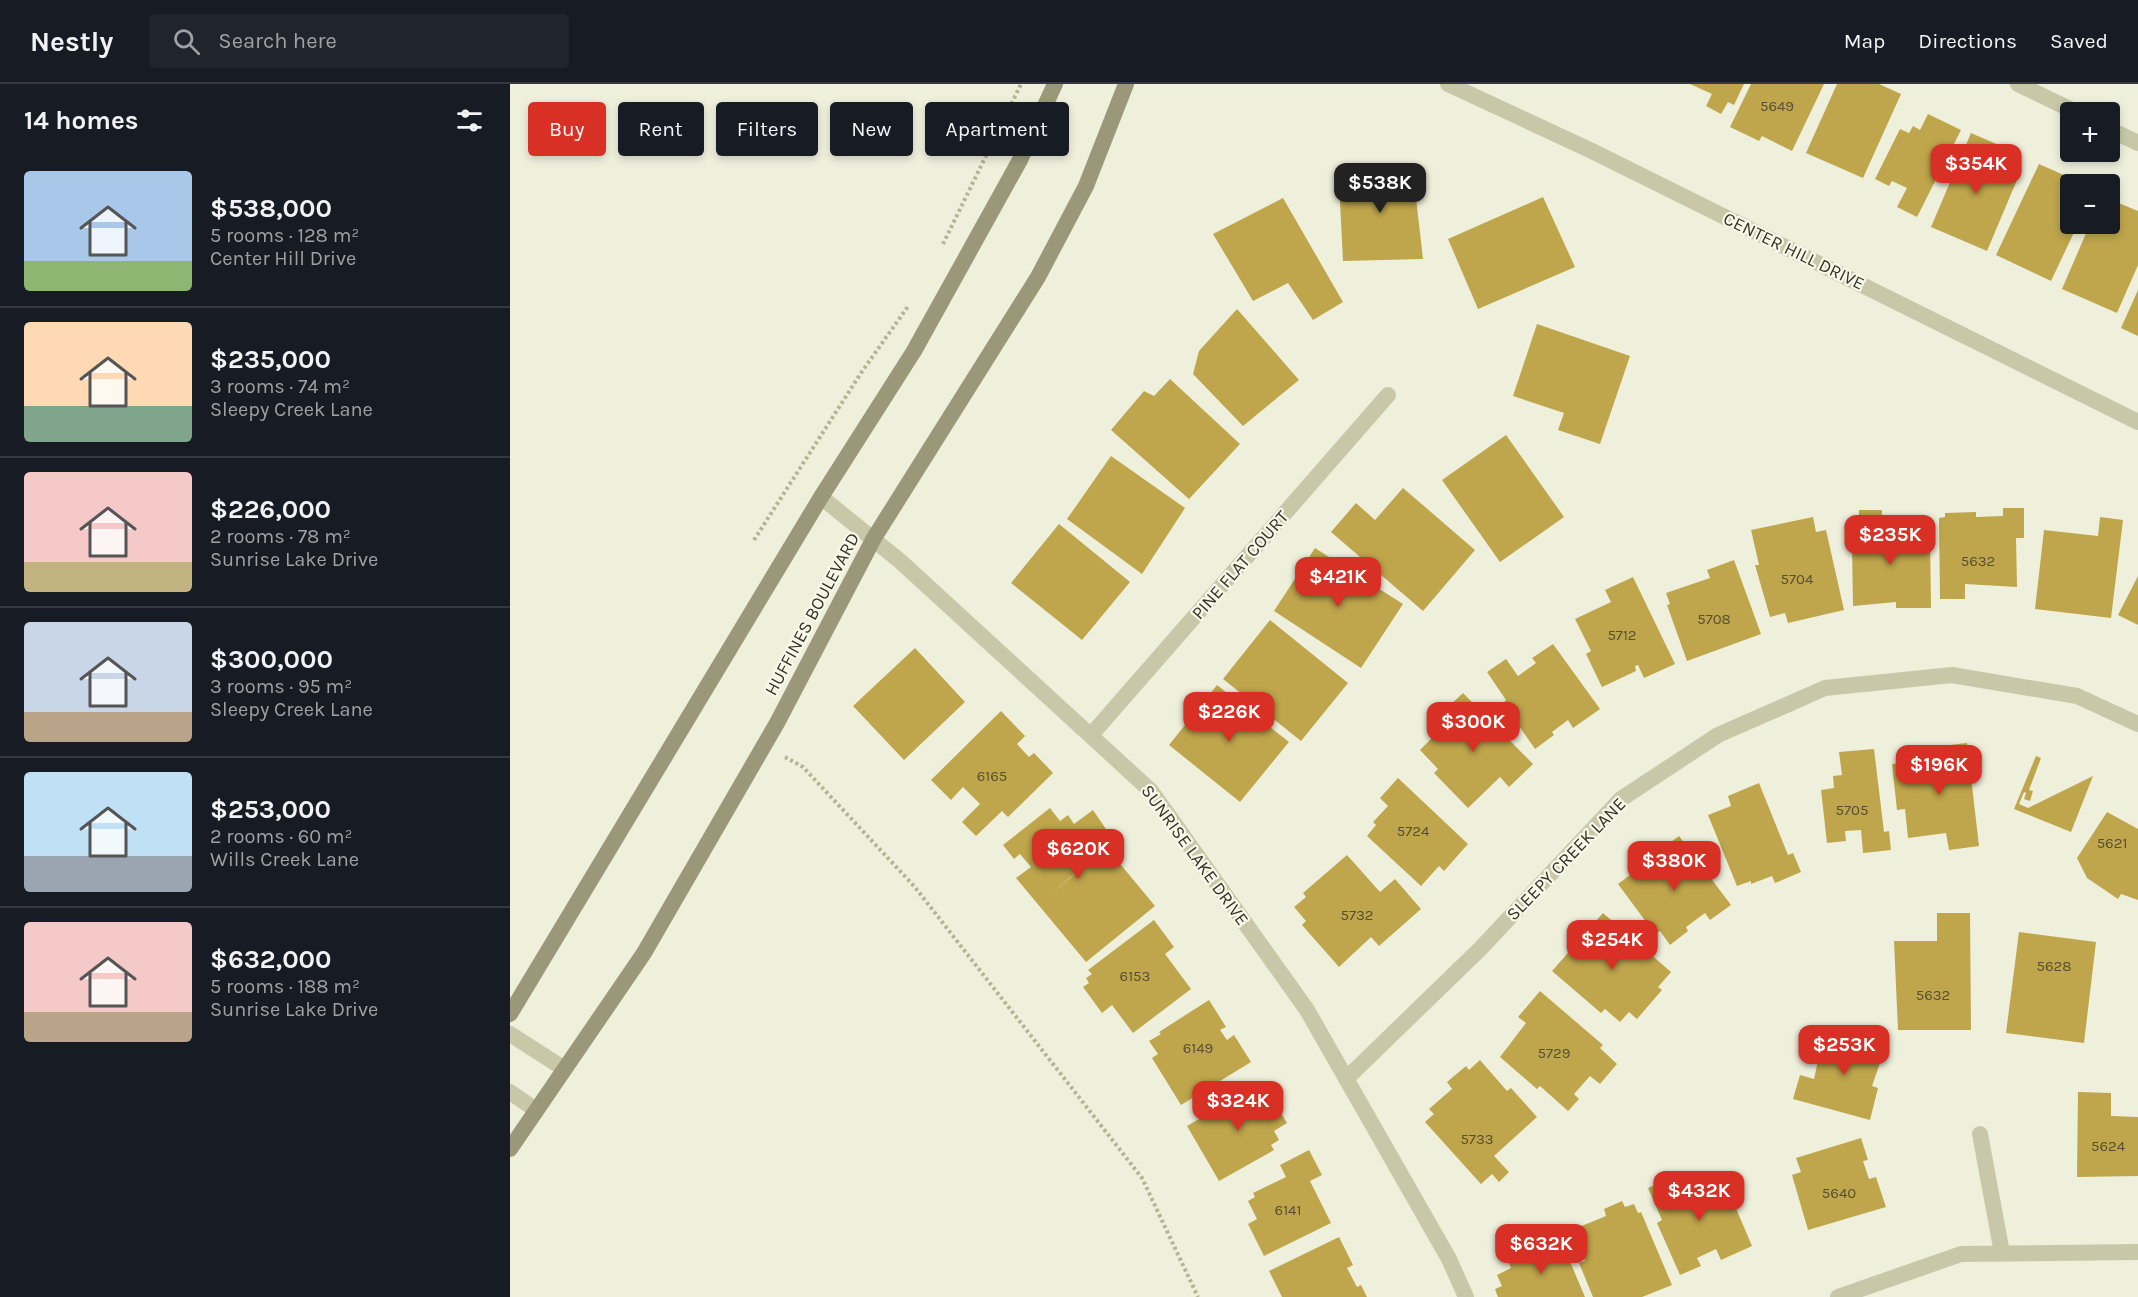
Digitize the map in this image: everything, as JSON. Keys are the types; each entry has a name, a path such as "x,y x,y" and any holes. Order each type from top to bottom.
{"main road":[{"path":"510,1014 579,904 821,497 914,351 1020,160 1055,84"},
{"name":"HUFFINES BOULEVARD","path":"510,1149 644,953 760,751 874,538 1038,277 1086,186 1126,84"}],"street":[{"name":"CENTER HILL DRIVE","path":"1448,84 1592,151 2138,422"},
{"path":"2018,84 2060,104"},
{"path":"2120,134 2138,143"},
{"name":"PINE FLAT COURT","path":"1092,734 1388,395"},
{"name":"SUNRISE LAKE DRIVE","path":"821,497 874,538 1092,734 1151,791 1307,1010 1449,1258 1466,1297"},
{"name":"SLEEPY CREEK LANE","path":"1347,1079 1480,949 1621,799 1718,735 1825,688 1952,675 2078,696 2138,724"},
{"path":"510,1034 564,1068"},
{"path":"510,1092 536,1110"},
{"path":"1980,1134 2002,1253"},
{"path":"1838,1297 1960,1254 2138,1252"}],"path":[{"path":"940,250 1021,84"},
{"path":"754,540 861,373 915,298"},
{"path":"760,751 803,767 914,886 1142,1178 1198,1297"}],"building":[{"path":"1690,84 1744,84 1734,105 1728,102 1721,114 1706,106 1712,94"},
{"path":"1751,84 1824,84 1792,151 1762,136 1759,141 1730,127"},
{"path":"1837,84 1879,84 1901,94 1863,178 1806,153"},
{"path":"1928,114 1961,130 1917,217 1897,207 1907,188 1892,181 1889,186 1875,179 1900,129 1909,133 1913,126 1920,130"},
{"path":"1971,133 2008,149 1998,172 2017,180 1987,251 1931,227"},
{"path":"1412,163 1423,259 1343,261 1339,182 1351,174 1348,165"},
{"path":"2039,164 2062,174 2060,234 2073,234 2051,281 1996,255"},
{"path":"1543,197 1575,267 1478,309 1448,239"},
{"path":"1283,198 1343,302 1313,320 1288,283 1253,301 1213,234"},
{"path":"2120,204 2138,211 2138,265 2117,313 2062,289 2086,234 2120,234"},
{"path":"2138,290 2138,336 2121,328"},
{"path":"1237,309 1299,380 1243,426 1193,374 1199,351"},
{"path":"1537,324 1630,356 1600,444 1558,430 1564,413 1513,396"},
{"path":"1170,379 1240,444 1189,499 1111,430 1144,391 1154,396"},
{"path":"1506,435 1564,517 1500,562 1442,480"},
{"path":"1111,456 1185,508 1142,574 1067,519"},
{"path":"1403,488 1475,550 1423,611 1331,532 1356,503 1375,520"},
{"path":"2003,508 2024,508 2024,538 2016,538 2017,587 1965,584 1965,599 1940,599 1939,518 1945,517 1945,513 1976,512 1976,517 2003,516"},
{"path":"1859,510 1882,510 1882,535 1930,534 1931,608 1896,608 1896,602 1853,606 1852,548 1859,548"},
{"path":"1813,517 1816,532 1826,530 1844,610 1788,623 1785,613 1770,617 1755,565 1759,565 1751,530"},
{"path":"2100,517 2123,520 2111,618 2035,609 2044,530 2098,536"},
{"path":"1059,524 1130,582 1082,640 1011,583"},
{"path":"1315,548 1403,604 1361,668 1274,611"},
{"path":"1734,560 1761,634 1687,661 1667,605 1670,604 1666,593 1710,578 1707,570"},
{"path":"2138,576 2138,625 2118,615"},
{"path":"1633,577 1675,664 1644,678 1638,665 1635,666 1636,671 1602,687 1586,654 1591,651 1575,619 1611,602 1605,590"},
{"path":"1270,620 1348,683 1301,741 1223,679"},
{"path":"1553,644 1600,709 1573,728 1568,720 1552,732 1554,735 1535,749 1503,703 1506,700 1487,672 1506,659 1518,676 1536,663 1532,658"},
{"path":"915,648 965,702 904,760 853,706"},
{"path":"1217,685 1289,742 1240,802 1169,745"},
{"path":"1463,693 1533,764 1509,787 1500,777 1468,808 1434,773 1438,769 1420,750 1451,719 1444,711"},
{"path":"1001,711 1025,736 1017,744 1029,757 1034,753 1053,773 1008,817 1002,811 976,836 962,822 980,804 963,787 951,800 931,780"},
{"path":"1967,743 1979,846 1949,850 1946,833 1908,838 1905,809 1897,810 1892,764 1934,759 1932,747"},
{"path":"1874,749 1884,832 1889,831 1891,850 1863,853 1861,830 1845,831 1846,841 1827,843 1821,790 1834,788 1833,776 1842,775 1839,752"},
{"path":"2036,756 2041,758 2029,790 2033,791 2030,801 2024,799 2026,793 2024,792 2019,804 2028,808 2093,776 2071,832 2014,809"},
{"path":"1398,778 1468,844 1444,871 1439,866 1421,886 1367,836 1376,825 1373,822 1388,806 1380,798"},
{"path":"1759,783 1788,855 1793,853 1801,872 1775,883 1772,876 1751,884 1751,881 1737,886 1708,815 1731,806 1728,796"},
{"path":"1050,808 1060,821 1068,815 1074,824 1093,810 1114,841 1048,896 1107,848 1155,906 1086,962 1016,878 1031,867 1020,854 1014,859 1003,845"},
{"path":"2107,812 2138,829 2138,900 2121,894 2118,899 2087,878 2077,858"},
{"path":"1679,836 1731,905 1710,920 1705,913 1686,927 1688,931 1670,945 1660,931 1655,934 1618,884 1638,869 1642,875 1657,863 1652,856"},
{"path":"1347,855 1380,892 1395,879 1421,909 1379,946 1371,937 1339,967 1302,925 1306,921 1294,907 1306,897 1303,893"},
{"path":"1603,913 1671,972 1658,987 1662,990 1637,1019 1629,1012 1620,1022 1605,1009 1601,1013 1552,971"},
{"path":"1937,913 1970,913 1971,1030 1898,1030 1894,941 1937,941"},
{"path":"1154,920 1174,947 1165,954 1191,989 1133,1033 1112,1005 1102,1013 1083,987 1089,983 1086,978 1092,974 1088,970"},
{"path":"2019,932 2096,942 2084,1043 2006,1033"},
{"path":"1540,991 1603,1045 1600,1048 1617,1064 1600,1084 1590,1076 1574,1094 1579,1099 1568,1111 1540,1086 1537,1089 1500,1057 1526,1023 1518,1017"},
{"path":"1209,1000 1226,1027 1220,1030 1227,1040 1234,1035 1251,1062 1181,1105 1152,1058 1158,1054 1149,1041"},
{"path":"1825,1029 1886,1046 1872,1086 1878,1088 1870,1120 1793,1099 1800,1075 1814,1079"},
{"path":"1480,1060 1507,1091 1511,1088 1537,1117 1494,1156 1509,1172 1499,1182 1492,1174 1481,1184 1425,1122 1434,1114 1429,1109 1452,1089 1447,1082 1466,1066 1469,1070"},
{"path":"1258,1085 1268,1102 1273,1099 1287,1123 1274,1131 1279,1140 1271,1145 1274,1150 1219,1181 1187,1126"},
{"path":"2078,1092 2111,1093 2111,1116 2138,1117 2138,1176 2077,1177"},
{"path":"1861,1138 1868,1160 1863,1161 1869,1179 1876,1177 1886,1207 1808,1230 1792,1175 1801,1172 1796,1158"},
{"path":"1309,1150 1322,1175 1310,1181 1331,1223 1264,1256 1248,1224 1257,1219 1248,1201 1255,1197 1253,1193 1286,1177 1280,1165"},
{"path":"1720,1171 1752,1246 1721,1260 1716,1249 1697,1258 1701,1266 1680,1275 1657,1223 1662,1220 1648,1188 1669,1179 1678,1198 1704,1187 1701,1179"},
{"path":"1622,1201 1625,1207 1634,1204 1638,1213 1641,1212 1672,1285 1642,1297 1593,1297 1579,1263 1585,1261 1572,1230 1606,1216 1604,1209"},
{"path":"1339,1237 1353,1265 1347,1268 1357,1287 1361,1285 1367,1297 1282,1297 1269,1271"},
{"path":"1560,1238 1585,1297 1498,1297 1495,1289 1502,1286 1497,1275 1511,1268 1508,1261"}]}
